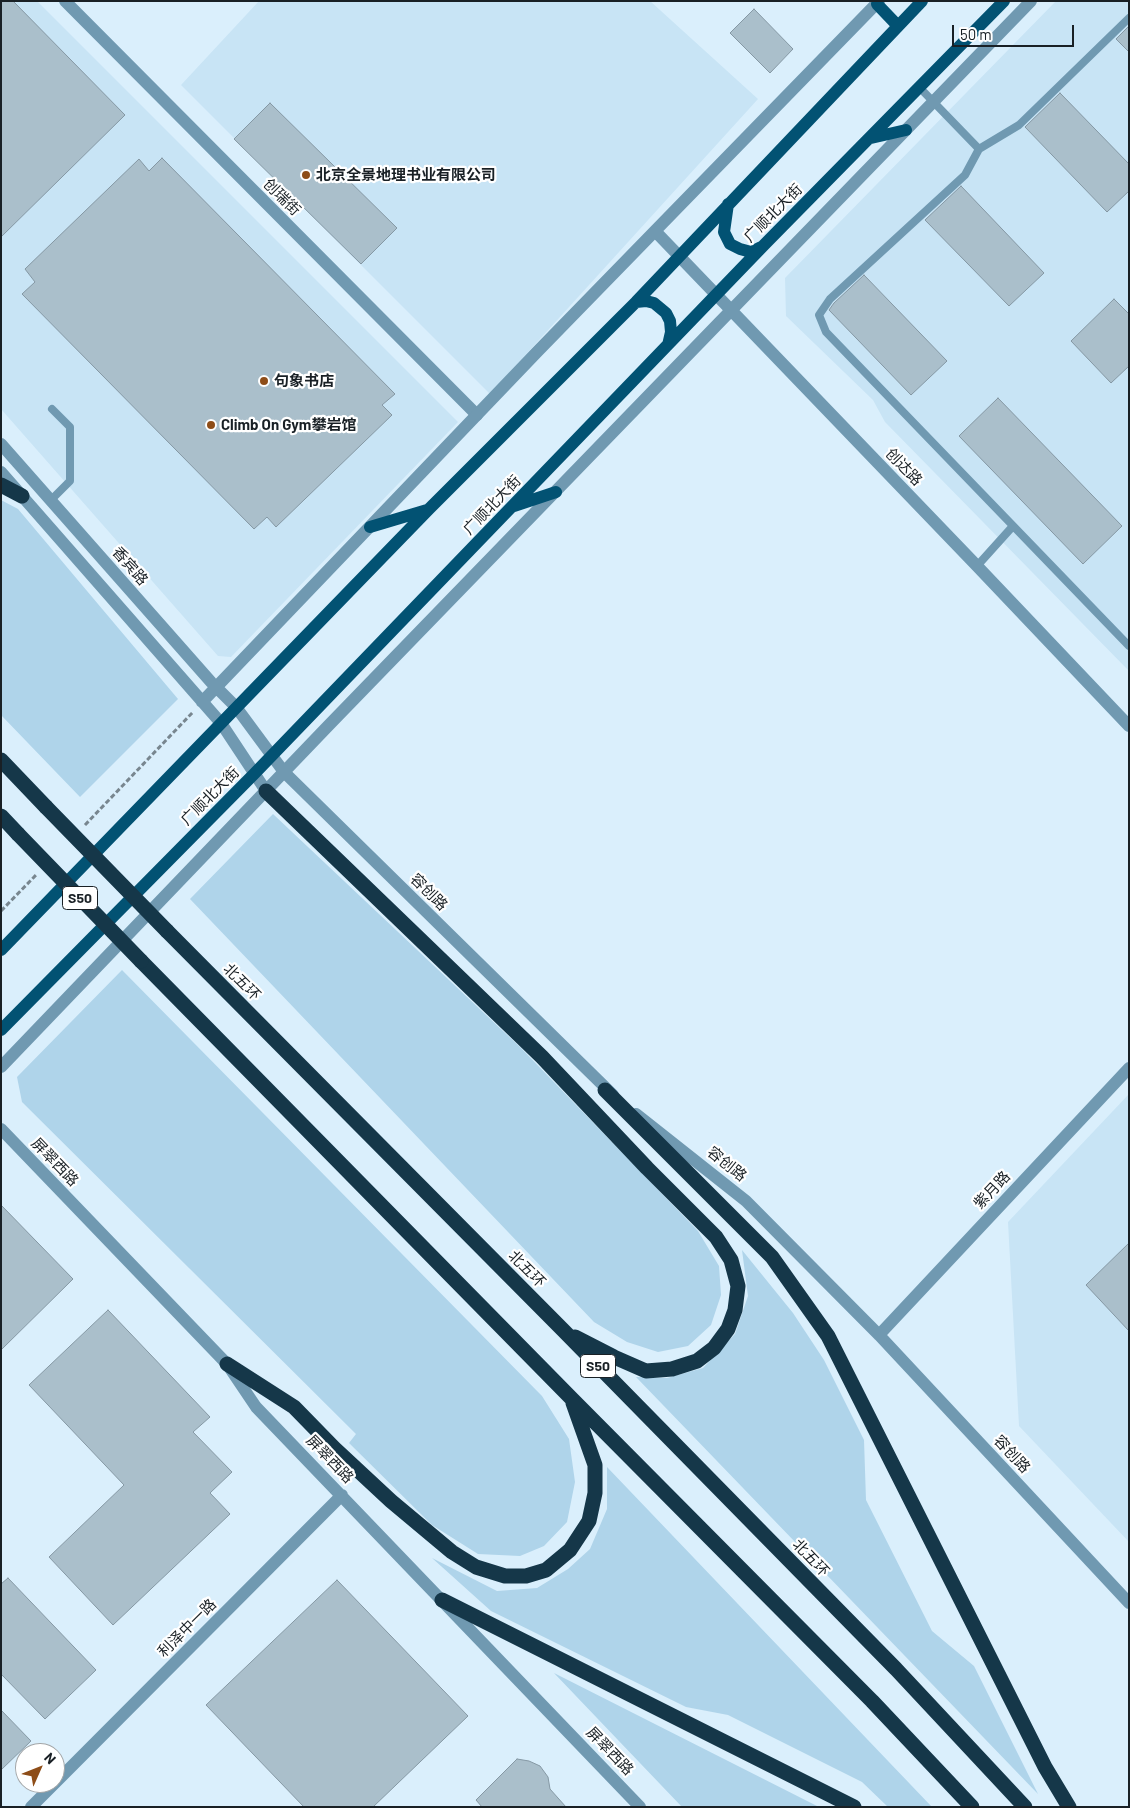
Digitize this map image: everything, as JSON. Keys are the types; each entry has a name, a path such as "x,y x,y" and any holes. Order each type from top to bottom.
{"highway":[{"path":"1,485 22,496"},
{"name":"北五环","path":"1,760 167,931 889,1662 1025,1807"},
{"path":"266,791 542,1057 647,1168 716,1237 731,1260 738,1286 735,1310 728,1329 714,1348 697,1361 672,1369 646,1371 614,1357 563,1330"},
{"name":"S50","path":"1,816 572,1399 872,1701 972,1807"},
{"path":"605,1090 772,1257 828,1336 1045,1767 1069,1807"},
{"path":"227,1364 294,1406 334,1448 391,1501 452,1552 476,1567 505,1576 526,1576 546,1570 570,1550 589,1521 595,1493 596,1465 572,1399"},
{"path":"442,1600 854,1807"}],"main road":[{"path":"1,950 429,509 636,302 922,1"},
{"name":"广顺北大街","path":"1,1030 272,756 716,295 1004,1"},
{"path":"878,3 898,26"},
{"path":"871,138 906,130"},
{"path":"728,204 724,232 730,244 751,252 764,246"},
{"path":"636,302 646,301 654,304 666,313 670,321 671,332 668,345"},
{"path":"512,507 556,492"},
{"path":"370,527 429,509"}],"street":[{"name":"创瑞街","path":"65,1 477,415"},
{"path":"1,1068 284,772 1031,1"},
{"path":"202,702 477,415 878,3"},
{"name":"创达路","path":"655,231 1129,726"},
{"name":"香宾路","path":"1,444 216,688 236,707 272,756"},
{"path":"1,472 221,723 266,791"},
{"path":"22,496 50,500"},
{"name":"容创路","path":"272,756 284,772 605,1090 746,1201 879,1335 1129,1602"},
{"name":"紫月路","path":"879,1335 1129,1068"},
{"name":"屏翠西路","path":"1,1129 227,1364 256,1407 640,1807"},
{"name":"利泽中一路","path":"65,1773 342,1495"},
{"name":"利泽中一路","path":"31,1807 45,1793"}],"lane":[{"path":"1129,18 1019,125 979,149 965,175 830,299 819,315 826,332 1129,646"},
{"path":"920,88 979,149"},
{"path":"50,500 70,481 70,427 52,409"},
{"path":"977,566 1013,526"}],"path":[{"path":"83,826 202,702"},
{"path":"1,912 42,869"}],"shaded area":[{"path":"1,1 37,1 458,422 231,657 218,656 1,409"},
{"path":"259,1 650,1 758,99 490,394 181,85"},
{"path":"1056,1 1129,1 1129,671 885,422 873,400 786,316 785,278"},
{"path":"1,500 18,509 178,699 80,797 1,715"},
{"path":"273,814 520,1047 698,1231 719,1266 721,1295 711,1325 688,1346 658,1352 627,1342 594,1322 190,899"},
{"path":"122,970 542,1396 569,1439 575,1482 567,1522 544,1546 520,1556 478,1554 432,1525 349,1443 356,1434 22,1102 17,1077"},
{"path":"1129,1094 1129,1542 1019,1426 1008,1222"},
{"path":"742,1250 793,1313 824,1360 864,1440 866,1500 932,1631 974,1666 1038,1794 636,1377 667,1378 703,1368 735,1334 748,1296"},
{"path":"607,1467 932,1807 888,1807 862,1782 728,1715 686,1707 491,1611 432,1558 497,1591 537,1588 568,1569 590,1549 607,1509"},
{"path":"554,1673 819,1807 682,1807"}],"building":[{"path":"1,1 13,1 125,115 1,237"},
{"path":"754,9 793,49 770,73 730,33"},
{"path":"1129,26 1129,52 1116,39"},
{"path":"1060,93 1129,164 1129,191 1107,212 1025,127"},
{"path":"270,103 397,228 361,264 234,139"},
{"path":"162,158 395,394 382,405 392,415 276,527 267,517 254,529 22,294 35,282 25,269 139,159 149,171"},
{"path":"961,186 1044,273 1009,306 925,220"},
{"path":"864,275 947,361 911,395 829,310"},
{"path":"1114,299 1129,314 1129,366 1111,383 1071,341"},
{"path":"998,398 1122,526 1083,564 959,436"},
{"path":"1,1205 73,1279 1,1350"},
{"path":"1129,1243 1129,1331 1086,1285"},
{"path":"108,1310 210,1417 193,1432 232,1472 210,1493 230,1514 113,1625 49,1557 124,1485 29,1385"},
{"path":"8,1578 96,1670 45,1719 1,1674 1,1584"},
{"path":"337,1580 468,1716 373,1807 304,1807 206,1705"},
{"path":"1,1710 31,1741 29,1743 15,1743 15,1756 1,1770"},
{"path":"517,1759 529,1761 540,1766 548,1777 550,1789 566,1807 482,1807 476,1800"}],"place":[{"name":"北京全景地理书业有限公司","path":"306,175"},
{"name":"句象书店","path":"264,381"},
{"name":"Climb On Gym攀岩馆","path":"211,425"}]}
